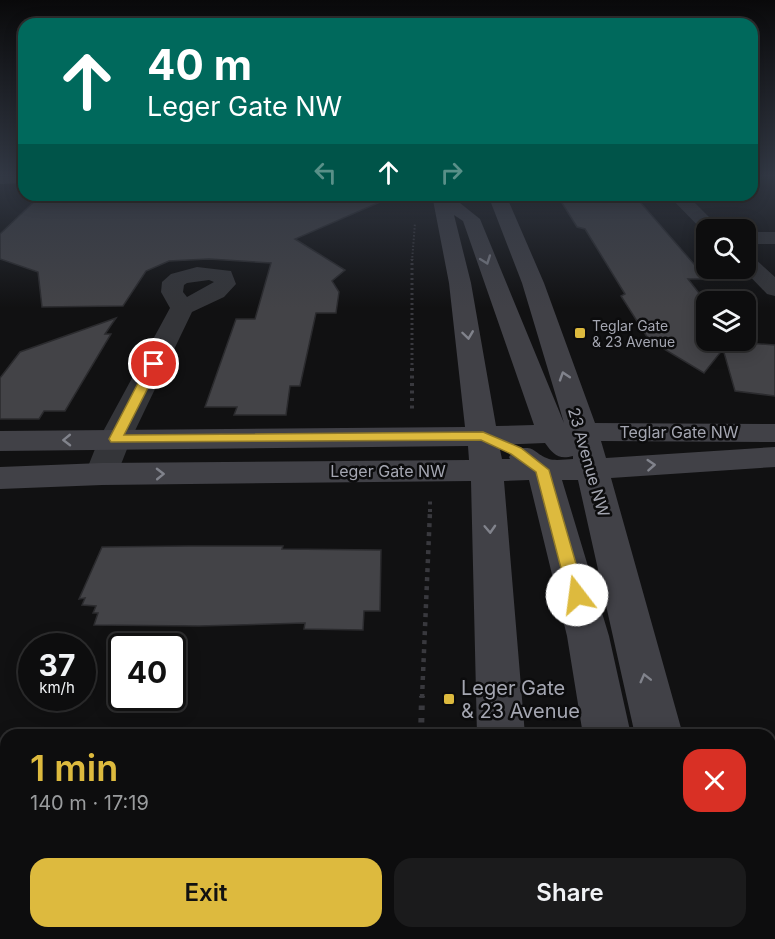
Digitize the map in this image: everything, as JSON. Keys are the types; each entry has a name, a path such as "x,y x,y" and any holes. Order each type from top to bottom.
{"street":[{"path":"446,221 460,282 485,454 501,729"},
{"path":"472,221 568,451 588,636 606,729"},
{"name":"23 Avenue NW","path":"508,221 533,283 568,451 658,729"},
{"path":"756,238 775,238"},
{"path":"756,271 775,290"},
{"path":"102,474 116,439 182,308"},
{"name":"Teglar Gate NW","path":"568,451 775,433"},
{"name":"Leger Gate NW","path":"0,441 116,439 485,454"},
{"name":"Leger Gate NW","path":"0,478 568,451 775,457"}],"building":[{"path":"14,221 337,221 295,239 345,270 332,281 339,292 336,313 316,313 300,386 290,386 286,415 234,415 237,407 205,407 236,319 255,319 271,263 209,259 169,261 146,271 123,306 42,307 38,272 0,259 0,234"},
{"path":"573,221 656,221 696,266 696,279 688,279 697,291 696,351 721,351 704,373 649,340 621,296 625,294 585,229 577,227"},
{"path":"116,318 105,334 111,334 65,411 44,411 39,419 0,419 0,378 20,352"},
{"path":"756,344 775,345 775,396 735,391 724,351 756,351"},
{"path":"283,546 282,549 381,550 380,611 364,611 363,630 304,629 305,623 199,626 94,625 98,613 93,613 96,606 82,605 85,598 79,599 102,547"}],"place":[{"name":"Teglar Gate & 23 Avenue","path":"580,333"},
{"name":"Leger Gate & 23 Avenue","path":"449,699"}],"route":[{"path":"154,364 116,439 483,436 516,451 543,470 577,595"}]}
